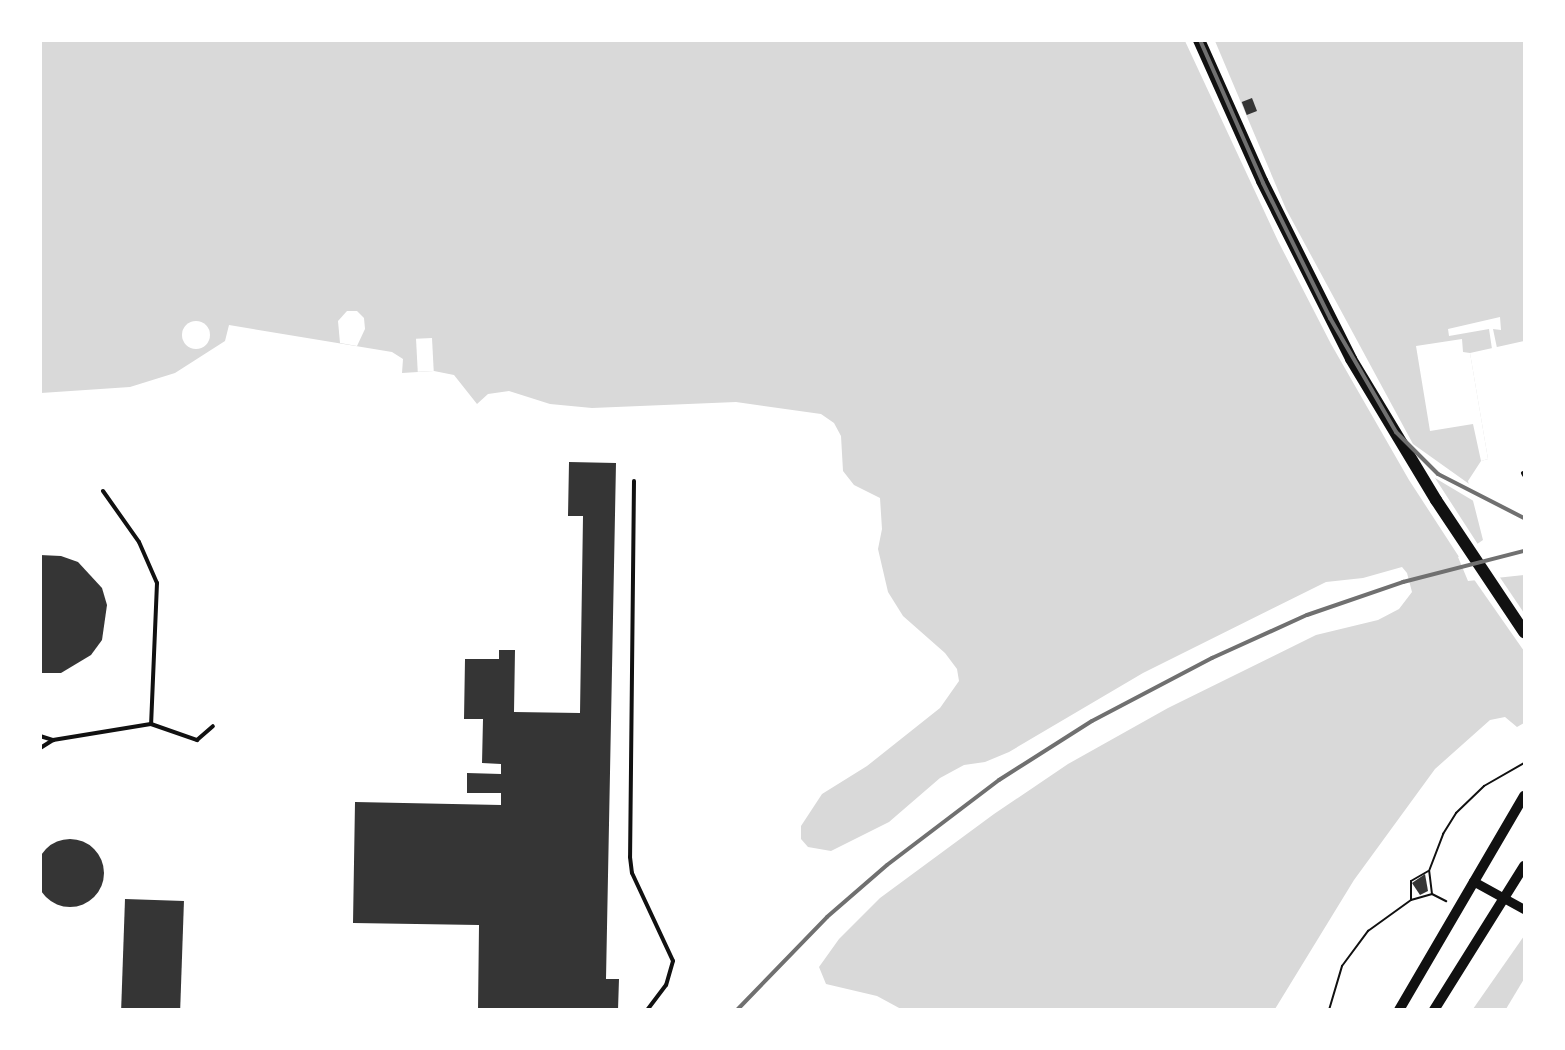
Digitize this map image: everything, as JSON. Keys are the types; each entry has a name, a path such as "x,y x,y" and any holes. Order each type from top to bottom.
{"main road":[{"path":"1199,40 1262,182 1351,359 1436,500 1524,632"},
{"path":"1399,1010 1524,796"},
{"path":"1434,1010 1524,866"}],"street":[{"path":"1473,881 1524,909"}],"lane":[{"path":"634,481 630,857 635,880 673,961 666,985 647,1010"},
{"path":"103,491 139,542 157,583 151,724"},
{"path":"40,748 53,740 151,724 197,740 213,726"},
{"path":"40,736 53,740"}],"path":[{"path":"1432,894 1429,871 1443,834 1464,803 1484,786 1524,763"},
{"path":"1411,900 1411,880 1429,871"},
{"path":"1329,1010 1336,979 1350,954 1368,932 1411,900 1432,894 1446,901"}],"shaded area":[{"path":"41,41 1524,41 1524,341 1470,353 1488,459 1481,461 1468,481 1483,540 1458,557 1468,581 1524,575 1524,723 1517,727 1505,717 1490,720 1435,769 1354,880 1275,1009 901,1009 877,996 826,984 819,967 839,939 880,898 994,814 1068,764 1168,708 1316,635 1378,620 1399,609 1412,592 1407,573 1402,567 1363,578 1326,582 1143,673 1009,752 985,762 964,765 940,778 889,822 831,851 808,847 801,839 801,826 822,794 867,766 940,708 959,681 957,669 945,653 903,616 888,592 878,549 882,529 880,498 854,485 843,471 841,436 834,423 821,414 736,402 592,408 550,404 509,391 488,394 477,404 454,375 434,371 402,373 403,359 392,352 229,325 225,341 175,373 130,387 41,393"},
{"path":"1524,936 1524,979 1506,1009 1473,1009"}],"pier":[{"path":"1185,41 1215,41 1286,209 1413,444 1472,486 1477,503 1435,478 1479,546 1461,558 1463,563 1409,480 1331,344 1278,241"},
{"path":"347,311 357,311 364,318 365,329 357,346 340,343 338,321"},
{"path":"1500,317 1501,330 1493,329 1497,348 1492,349 1489,329 1449,336 1448,329"},
{"path":"196,321 206,325 210,335 206,345 196,349 186,345 182,335 186,325"},
{"path":"432,338 434,371 418,372 416,339"},
{"path":"1462,339 1463,352 1470,353 1488,459 1481,461 1473,424 1430,431 1416,346"},
{"path":"1499,576 1524,613 1524,651 1473,578"}],"building":[{"path":"1252,98 1257,111 1247,115 1242,102"},
{"path":"569,462 616,463 606,979 619,979 618,1010 478,1010 479,925 353,923 355,802 501,805 501,793 467,793 467,773 501,774 501,764 482,763 483,719 464,719 465,659 499,659 499,650 515,650 514,712 580,713 583,516 568,516"},
{"path":"40,555 61,556 78,562 102,588 107,605 102,640 91,655 61,673 40,673"},
{"path":"70,839 83,842 94,849 101,860 104,873 101,886 94,897 83,904 70,907 57,904 46,897 39,886 36,873 39,860 46,849 57,842"},
{"path":"1425,874 1428,891 1420,895 1412,883"},
{"path":"125,899 184,901 180,1010 121,1010"}],"railway":[{"path":"1200,40 1263,183 1330,318 1396,432 1438,474 1524,518"},
{"path":"737,1010 827,917 887,865 999,780 1092,721 1212,658 1307,615 1403,582 1524,551"}]}
